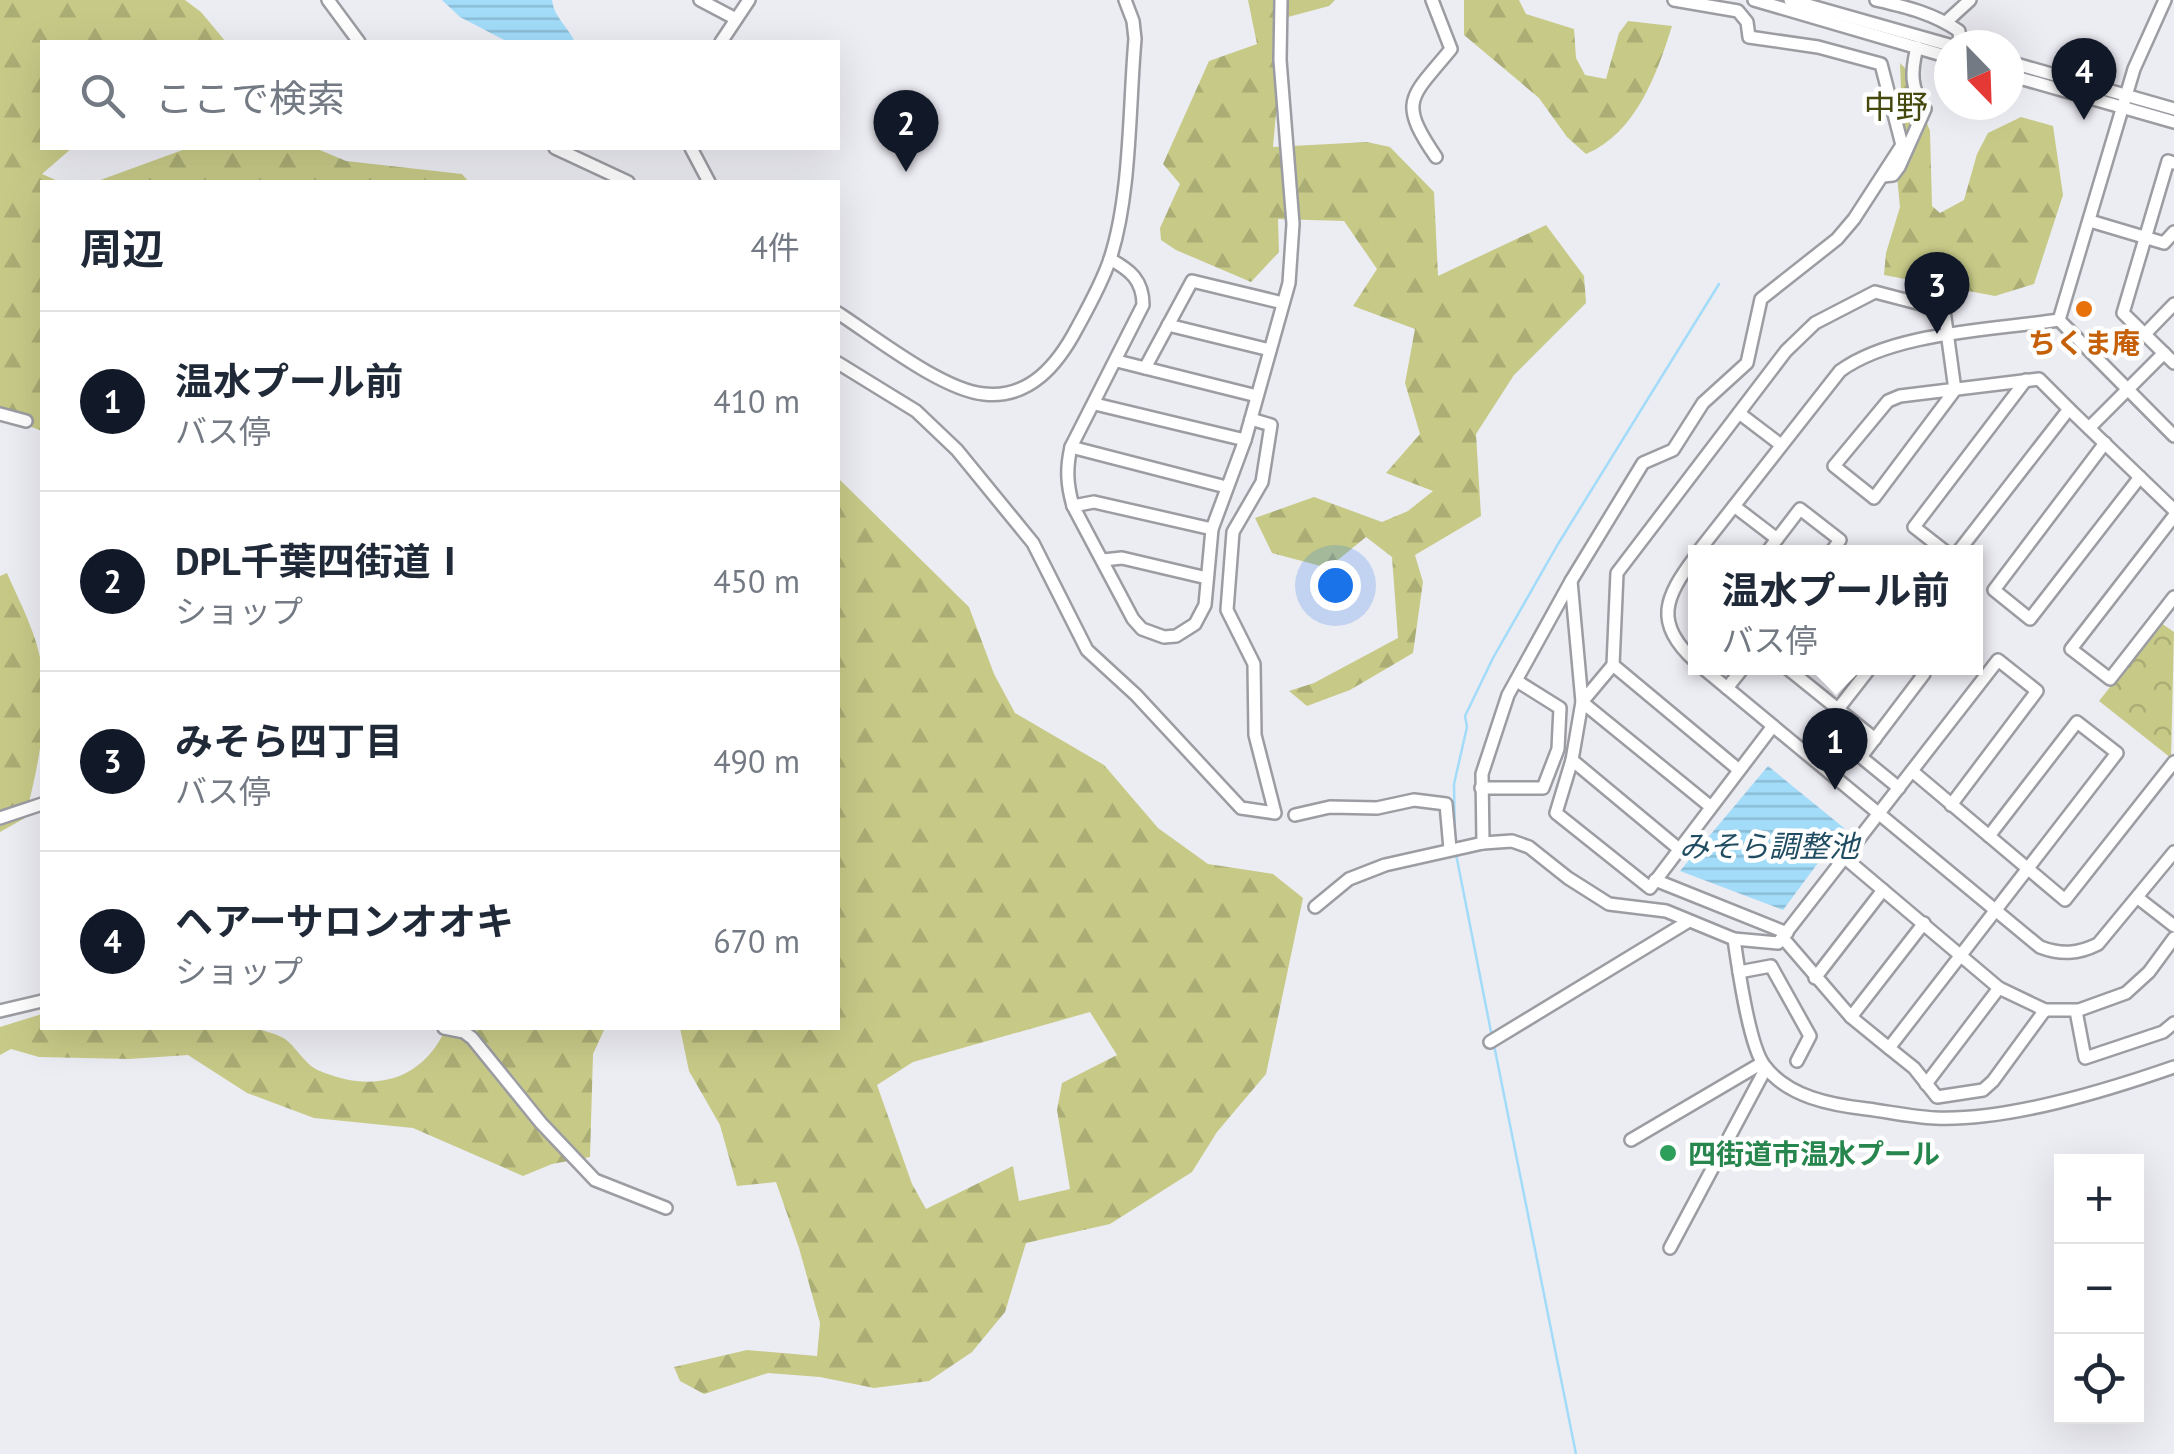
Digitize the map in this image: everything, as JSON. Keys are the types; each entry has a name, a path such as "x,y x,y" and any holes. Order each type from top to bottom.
{"street":[{"path":"328,0 358,40"},
{"path":"700,0 736,20"},
{"path":"722,40 749,0"},
{"path":"840,314 958,388 982,394 1004,394 1028,386 1062,357 1110,259 1122,206 1134,39 1125,0"},
{"path":"1110,259 1129,269 1143,294 1139,316 1071,448 1066,469 1073,506 1134,619 1142,629 1164,638 1176,636 1195,624 1205,605 1212,529 1251,419 1289,283 1293,224 1280,60 1280,0"},
{"path":"1432,0 1451,49 1416,92 1411,113 1436,157"},
{"path":"1483,843 1482,774 1508,694 1571,581 1643,463 1673,450 1703,403 1746,363 1761,300 1836,239 1902,145 1881,64 1818,47 1749,36 1740,6 1674,0"},
{"path":"1754,0 1912,42 1934,44"},
{"path":"1790,0 1934,50"},
{"path":"1876,0 1925,12 1958,30"},
{"path":"1946,22 1970,0"},
{"path":"2059,320 2124,101 2165,0"},
{"path":"1883,176 1894,175 1925,109 1915,94 1911,76 1912,42"},
{"path":"2024,67 2174,122"},
{"path":"2024,78 2174,109"},
{"path":"560,150 624,180"},
{"path":"692,150 708,180"},
{"path":"2089,428 2169,358 2123,313 2168,161 2174,162"},
{"path":"2090,220 2164,242 2174,232"},
{"path":"1145,368 1192,281 1283,303"},
{"path":"1582,702 1612,665 1619,569 1786,351 1816,323 1875,292 1944,310 1955,390 1874,498 1834,466 1888,401 1955,390 2039,379 2174,513 2071,650 2110,679 2174,597"},
{"path":"2145,334 2174,304"},
{"path":"1705,545 1840,371 1851,364 1888,347 2059,320"},
{"path":"2059,320 2174,436"},
{"path":"1168,325 1270,350"},
{"path":"1117,360 1258,396"},
{"path":"840,364 916,411 958,450 1033,543 1087,650 1136,695 1241,808 1275,812 1254,735 1254,664 1227,610 1232,532 1267,469 1271,424 1251,419"},
{"path":"1937,545 1914,528 2026,380"},
{"path":"1094,404 1244,440"},
{"path":"1963,545 2069,408"},
{"path":"0,414 26,420"},
{"path":"1739,414 1781,445"},
{"path":"2105,443 1994,590 2030,619 2140,477"},
{"path":"1071,448 1226,487"},
{"path":"1073,506 1094,502 1212,529"},
{"path":"1734,506 1777,539"},
{"path":"1772,545 1800,509 1840,540 1836,545"},
{"path":"1103,560 1122,558 1206,578"},
{"path":"1688,568 1668,601 1667,618 1679,646 1688,654"},
{"path":"1571,581 1582,702 1572,760 1556,814 1650,888 1773,726"},
{"path":"2160,614 2174,626"},
{"path":"1314,907 1349,878 1367,871 1450,849 1512,842 1529,847 1609,904 1666,911 1734,939 1778,943 1998,660 2037,691 1951,805"},
{"path":"1612,665 1739,770"},
{"path":"1711,675 2040,947 2070,953 2098,944 2174,852"},
{"path":"1727,688 1737,675"},
{"path":"1806,675 1874,739"},
{"path":"1838,709 1865,675"},
{"path":"1899,788 1861,757 1923,675"},
{"path":"1480,788 1543,788 1558,749 1560,708 1517,682"},
{"path":"1582,702 1711,807"},
{"path":"1889,1048 2117,753 2077,722 1989,836"},
{"path":"1572,760 1680,848"},
{"path":"1912,771 2066,900 2174,762"},
{"path":"1295,815 1330,807 1377,808 1414,800 1446,804 1450,849"},
{"path":"0,818 40,805"},
{"path":"1846,858 1999,988 2046,1010 2076,1011 2126,993 2174,938"},
{"path":"1656,880 1785,935 1815,978 1850,1017 1914,1068 1938,1098 1983,1090 2046,1010"},
{"path":"1815,978 1883,890"},
{"path":"2138,898 2174,926"},
{"path":"1490,1042 1689,920"},
{"path":"1850,1017 1924,924"},
{"path":"1734,939 1738,972 1764,1065 1797,1090 1836,1106 1936,1118 2066,1100 2174,1068"},
{"path":"1738,972 1771,966 1810,1036 1798,1062"},
{"path":"1926,1084 1999,988"},
{"path":"0,1011 40,1001"},
{"path":"2076,1011 2084,1058 2163,1032 2174,1022"},
{"path":"454,1030 472,1038 595,1180 666,1208"},
{"path":"1631,1140 1764,1065"},
{"path":"1670,1248 1764,1065"}],"green space":[{"path":"0,0 185,0 224,40 40,40 40,150 70,150 42,174 56,180 40,180 40,430 0,415"},
{"path":"1248,0 1335,0 1329,6 1288,17 1273,147 1367,142 1390,147 1434,192 1438,276 1546,225 1584,276 1586,303 1514,375 1476,434 1481,516 1415,555 1423,582 1413,653 1350,690 1307,706 1289,691 1314,683 1398,638 1392,557 1366,537 1328,568 1272,553 1255,518 1314,497 1382,522 1408,511 1433,491 1386,473 1420,434 1405,383 1415,329 1353,306 1377,269 1344,221 1278,219 1279,252 1251,282 1161,240 1160,228 1180,184 1163,164 1209,61 1257,44"},
{"path":"1464,0 1519,0 1526,14 1574,29 1576,58 1585,75 1606,79 1619,33 1628,21 1672,26 1651,82 1631,117 1618,132 1586,154 1567,137 1539,98 1464,35"},
{"path":"1900,63 1930,131 1932,206 1940,213 1964,200 1977,154 1988,133 2024,118 2053,126 2063,195 2034,284 1995,296 1884,275 1886,253 1900,207 1897,176 1903,135"},
{"path":"183,150 320,150 346,161 462,174 467,180 100,180"},
{"path":"840,480 969,607 994,674 1015,713 1104,765 1158,828 1208,864 1273,874 1303,898 1266,1074 1217,1132 1192,1172 1110,1224 1026,1243 1005,1312 972,1352 929,1381 874,1388 820,1377 768,1373 704,1394 680,1381 674,1367 747,1350 817,1356 820,1323 776,1182 737,1186 720,1125 689,1071 680,1030 840,1030","holes":["1090,1012 1117,1055 1062,1083 1057,1110 1070,1189 1019,1201 1013,1166 926,1209 912,1184 877,1085 913,1062"]},
{"path":"7,573 37,644 40,744 25,818 0,832 0,576"},
{"path":"2161,623 2174,632 2171,758 2099,701"},
{"path":"40,1015 40,1030 261,1030 285,1039 315,1069 358,1081 394,1078 409,1071 424,1061 445,1030 604,1030 593,1054 590,1157 552,1164 523,1176 413,1128 314,1118 247,1093 188,1055 129,1059 39,1057 11,1049 0,1055 0,1027"}],"water":[{"path":"442,0 552,0 555,12 574,40 504,40 460,17"},
{"name":"みそら調整池","path":"1768,766 1844,828 1783,910 1680,871"}],"waterway":[{"path":"1455,846 1454,784 1467,727 1465,716 1558,544 1719,284"},
{"path":"1456,854 1492,1037"},
{"path":"1494,1045 1576,1454"}],"place":[{"name":"ヘアーサロンオオキ","path":"2084,120"},
{"name":"DPL千葉四街道Ⅰ","path":"906,172"},
{"name":"ちくま庵","path":"2084,309"},
{"name":"みそら四丁目","path":"1937,334"},
{"name":"温水プール前","path":"1835,790"},
{"name":"四街道市温水プール","path":"1668,1153"}],"district":[{"name":"中野","path":"1896,106"}]}
